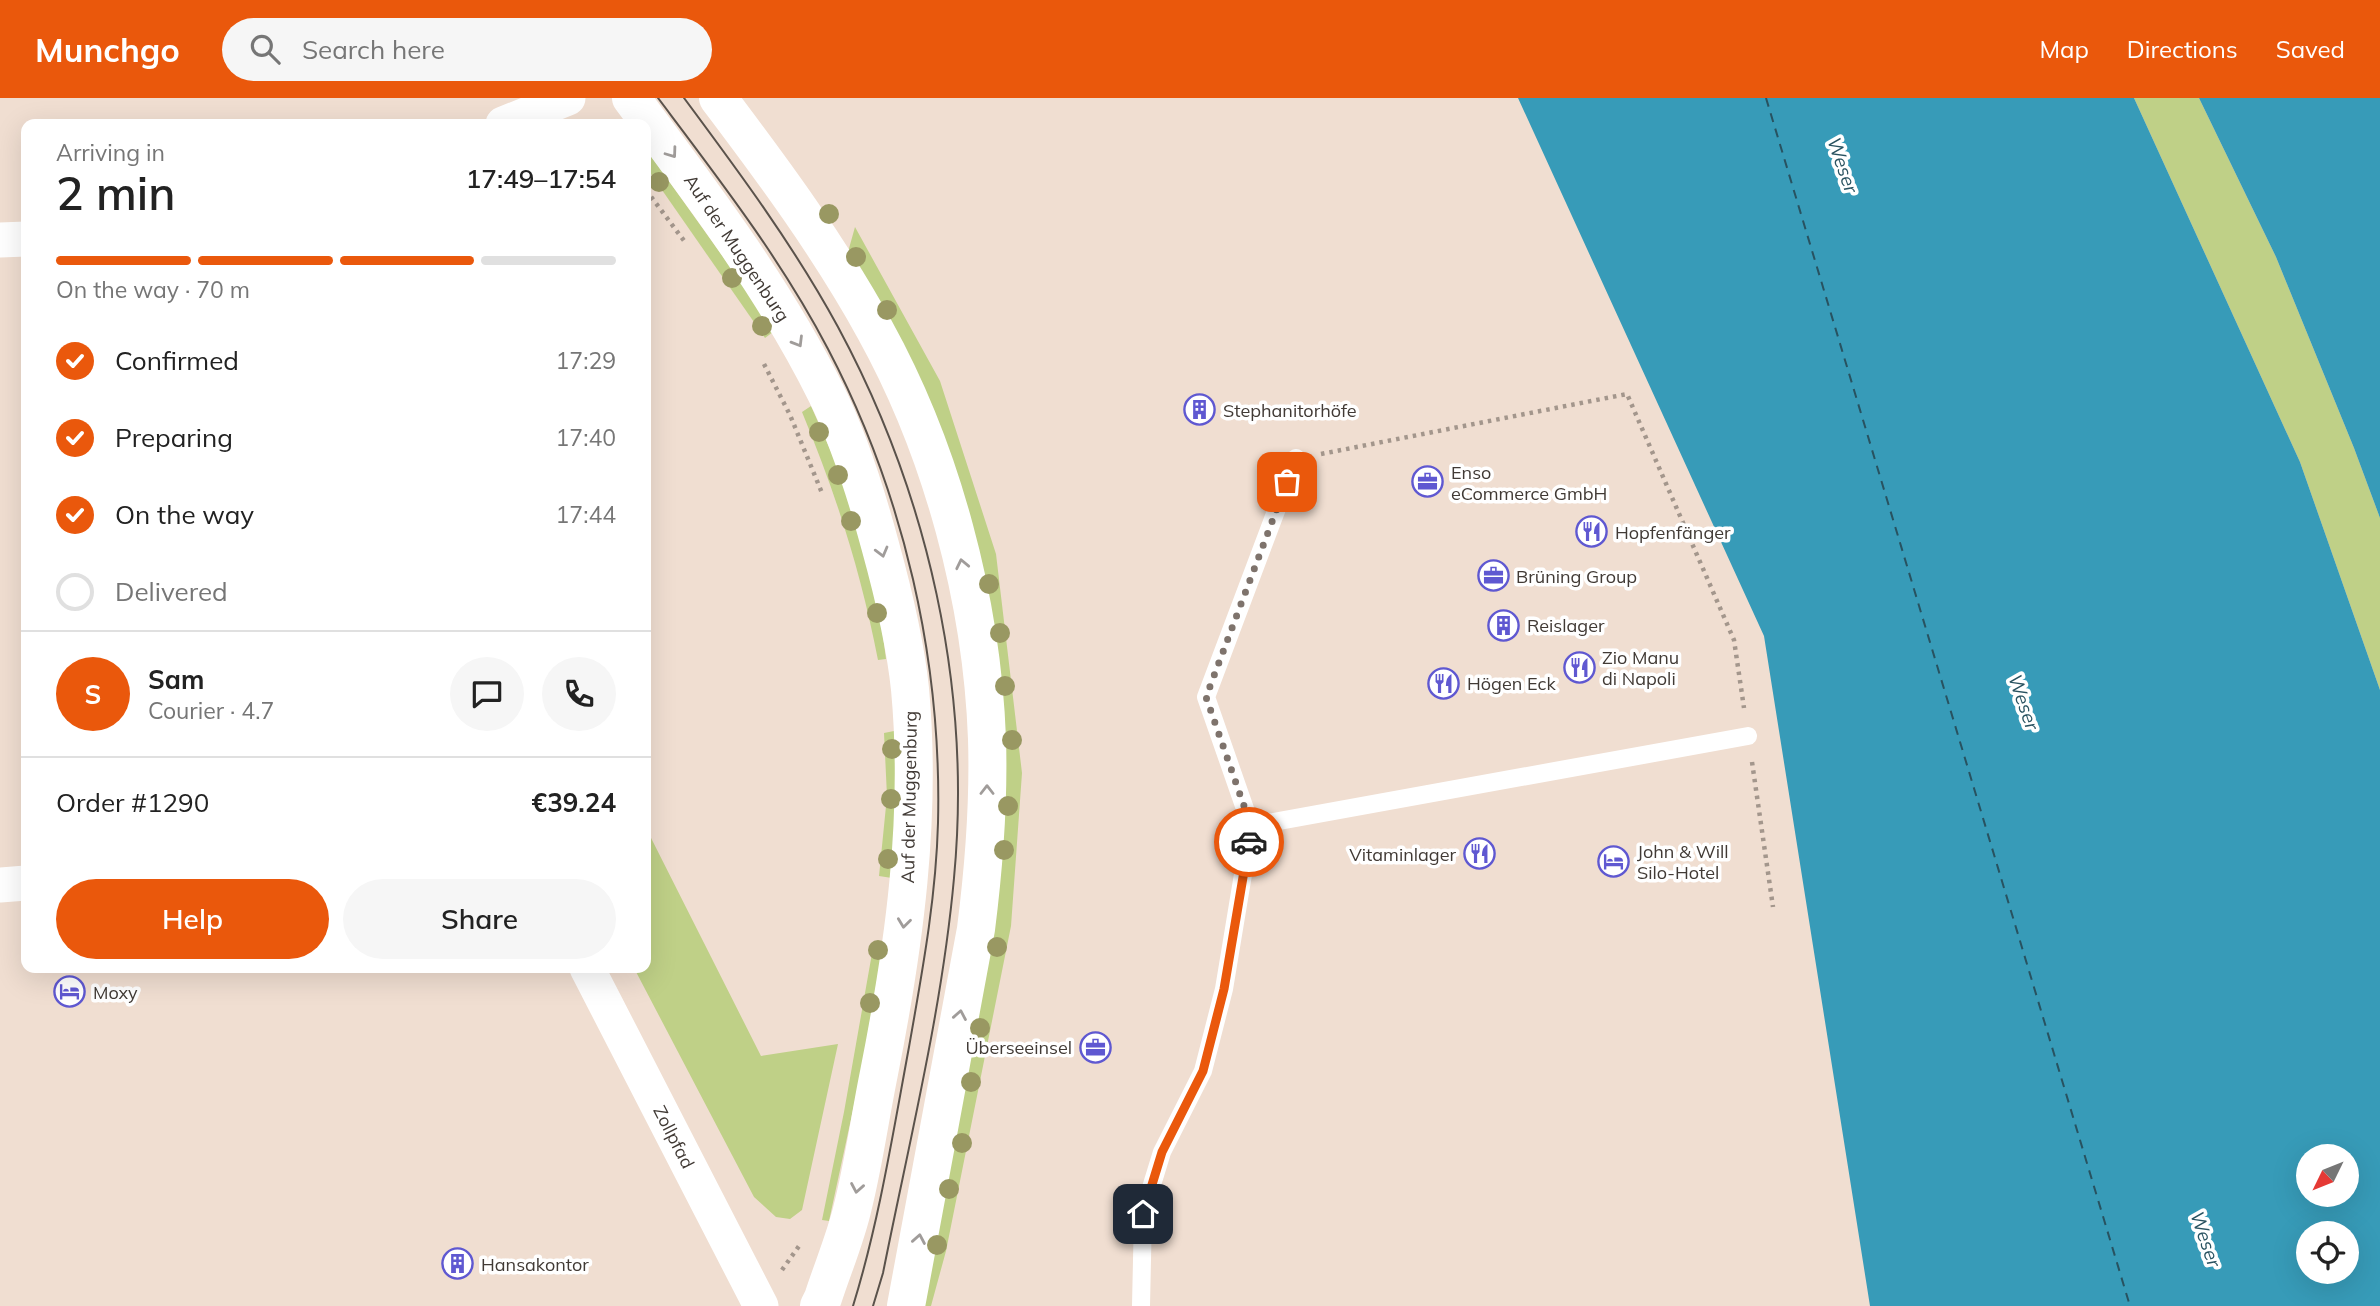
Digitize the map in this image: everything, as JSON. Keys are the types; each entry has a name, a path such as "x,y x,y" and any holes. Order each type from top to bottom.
{"street":[{"path":"516,119 568,98"},
{"name":"Auf der Muggenburg","path":"631,98 646,119"},
{"path":"718,98 766,161 839,268 876,331 908,398 935,467 957,538 982,674 987,738 984,865 976,929 906,1306"},
{"name":"Auf der Muggenburg","path":"651,125 709,204 767,291 827,395 854,458 875,527 897,608 910,686 913,765 911,847 891,1012 853,1206 818,1306"},
{"path":"0,240 21,239"},
{"path":"0,885 21,883"},
{"name":"Zollpfad","path":"590,973 760,1304"}],"lane":[{"path":"1141,1306 1143,1214 1162,1152 1203,1071 1224,989 1251,826 1206,697 1296,458"},
{"path":"1251,826 1748,736"}],"path":[{"path":"651,197 691,250"},
{"path":"760,357 790,415 825,500"},
{"path":"1296,458 1627,394 1734,639 1773,907"},
{"path":"760,1304 799,1245"}],"green space":[{"path":"2134,98 2199,98 2276,257 2380,518 2380,690 2300,462"},
{"path":"651,156 773,332 765,338 651,174"},
{"path":"855,227 940,381 996,554 1022,773 1011,926 946,1251 931,1306 921,1306 995,683 848,252"},
{"path":"811,406 841,474 880,613 886,659 878,660 864,596 846,534 802,412"},
{"path":"894,731 898,802 892,878 879,876 887,796 884,733"},
{"path":"651,838 761,1056 838,1044 802,1210 790,1219 776,1217 754,1197 637,973 651,973"},
{"path":"874,942 883,945 862,1068 829,1221 822,1220 844,1112"}],"water":[{"name":"Weser","path":"1518,98 2134,98 2300,462 2380,690 2380,1306 1870,1306 1764,636"},
{"path":"2199,98 2380,98 2380,518 2276,257"}],"ferry route":[{"path":"1766,98 2130,1306"}],"tram line":[{"path":"658,98 770,251 828,349 855,404 878,461 913,579 925,640 938,762 938,823 931,908 891,1145 878,1210 853,1306"},
{"path":"684,98 803,267 838,327 870,391 897,457 919,525 949,664 956,735 958,807 949,928 924,1076 883,1273 873,1306"}],"way so far":[{"path":"1249,842 1251,826 1206,697 1287,482"}],"place":[{"name":"Stephanitorhöfe","path":"1200,410"},
{"name":"Enso eCommerce GmbH","path":"1428,482"},
{"name":"Hopfenfänger","path":"1592,532"},
{"name":"Brüning Group","path":"1493,576"},
{"name":"Reislager","path":"1504,625"},
{"name":"Zio Manu di Napoli","path":"1579,667"},
{"name":"Högen Eck","path":"1444,683"},
{"name":"Vitaminlager","path":"1479,854"},
{"name":"John & Will Silo-Hotel","path":"1614,861"},
{"name":"Moxy","path":"70,992"},
{"name":"Überseeinsel","path":"1095,1047"},
{"name":"Hansakontor","path":"458,1264"}],"route":[{"path":"1143,1214 1162,1152 1203,1071 1224,989 1249,842"}]}
